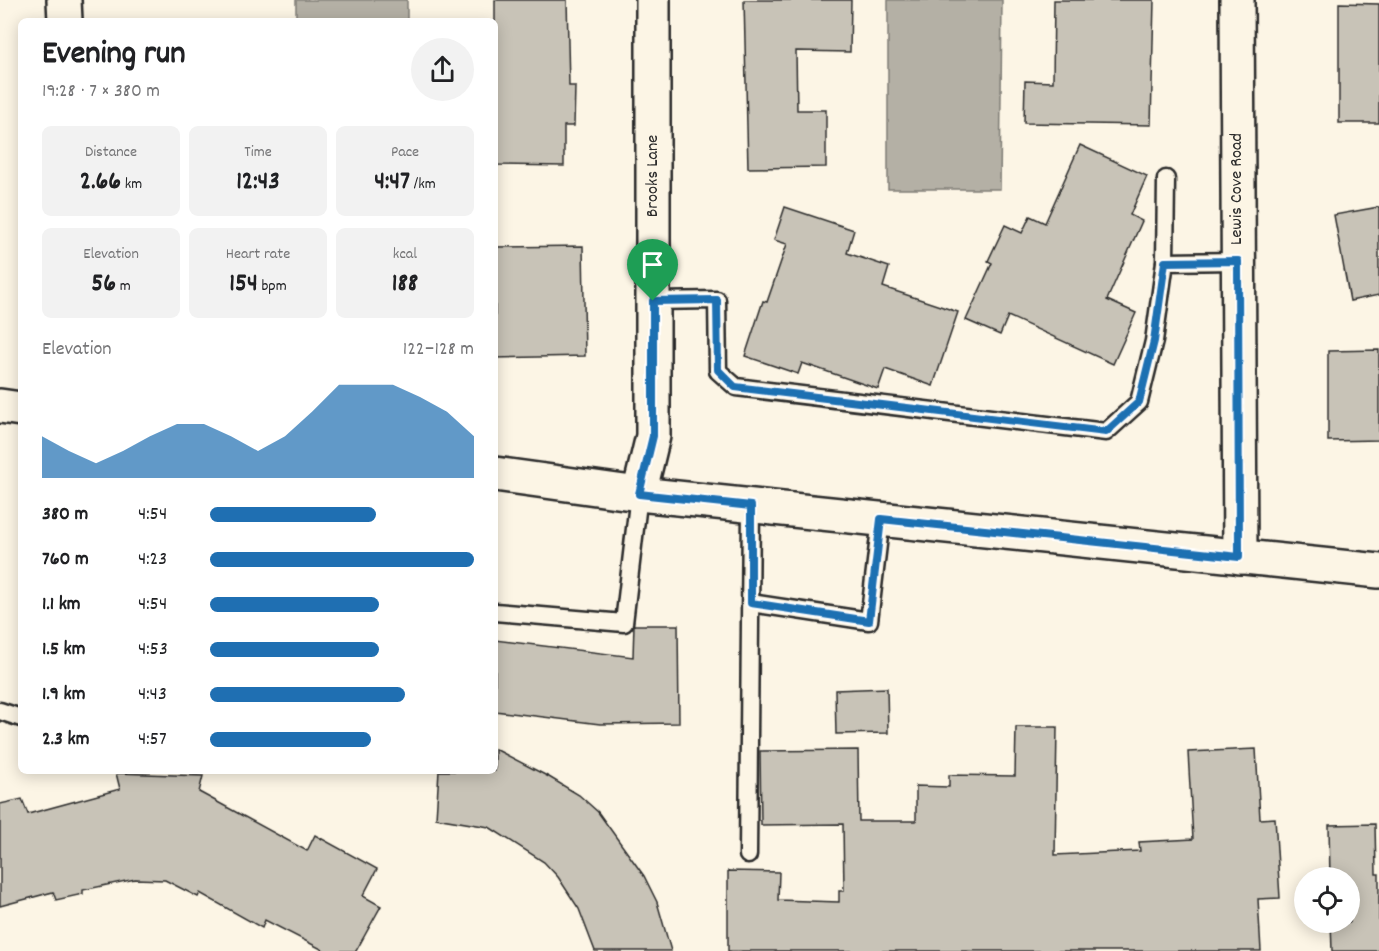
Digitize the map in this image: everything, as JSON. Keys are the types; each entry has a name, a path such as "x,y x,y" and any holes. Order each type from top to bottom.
{"street":[{"path":"64,0 65,18"},
{"name":"Brooks Lane","path":"639,494 653,436 653,0"},
{"name":"Lewis Cove Road","path":"1237,0 1239,557"},
{"path":"0,406 18,409"},
{"path":"498,474 639,494 1379,571"}],"lane":[{"path":"653,301 717,300 718,370 735,387 1106,432 1139,402 1154,341 1165,262 1166,179"},
{"path":"1165,262 1238,261"},
{"path":"498,612 624,623 639,494"},
{"path":"748,855 751,506"},
{"path":"751,603 869,621 881,519"},
{"path":"0,711 18,717"}],"shaded area":[{"path":"296,0 407,0 407,18 296,18"},
{"path":"888,0 1002,0 1000,189 888,189"}],"building":[{"path":"495,0 567,0 569,86 575,86 574,126 564,126 564,166 498,165 498,18 495,18"},
{"path":"744,0 851,0 850,52 796,51 797,110 826,110 826,167 748,168"},
{"path":"1054,0 1154,0 1151,125 1024,123 1025,81 1053,82"},
{"path":"1339,3 1379,4 1379,123 1339,123"},
{"path":"1080,145 1147,176 1130,215 1142,221 1107,300 1136,313 1113,364 1008,316 1000,335 966,320 992,263 988,261 1005,225 1022,233 1030,216 1045,223"},
{"path":"785,207 854,230 847,253 889,267 883,287 958,312 933,386 885,369 878,389 802,363 798,374 745,356 763,301 767,302 787,244 774,240"},
{"path":"1379,207 1379,295 1350,301 1334,215"},
{"path":"583,246 585,356 498,358 498,247"},
{"path":"1379,350 1379,440 1328,441 1328,351"},
{"path":"634,625 678,625 679,723 600,724 498,711 498,640 633,657"},
{"path":"887,688 888,733 836,734 835,690"},
{"path":"1016,727 1057,727 1055,855 1140,851 1139,842 1193,839 1188,752 1256,749 1260,819 1275,818 1280,898 1258,899 1261,951 728,951 728,871 779,872 778,900 839,902 839,891 844,891 843,824 761,825 760,751 858,750 859,821 916,821 916,786 949,787 949,775 1015,776"},
{"path":"498,751 549,777 579,795 598,812 644,876 657,902 671,951 595,951 579,909 558,877 544,862 489,827 436,818 439,774 498,774"},
{"path":"116,774 203,776 199,792 307,851 315,835 377,869 363,896 381,906 356,951 325,951 265,920 262,928 200,893 198,897 165,880 135,879 83,890 83,894 56,900 53,892 0,906 0,804 22,799 28,814 120,789"},
{"path":"1375,824 1376,874 1379,874 1379,951 1332,951 1331,933 1360,933 1360,867 1330,867 1329,825"}],"route":[{"path":"1238,261 1239,557 881,519 869,621 751,603 751,506 639,494 653,436 653,301 717,300 718,370 735,387 1106,432 1139,402 1154,341 1165,262 1238,261"}]}
